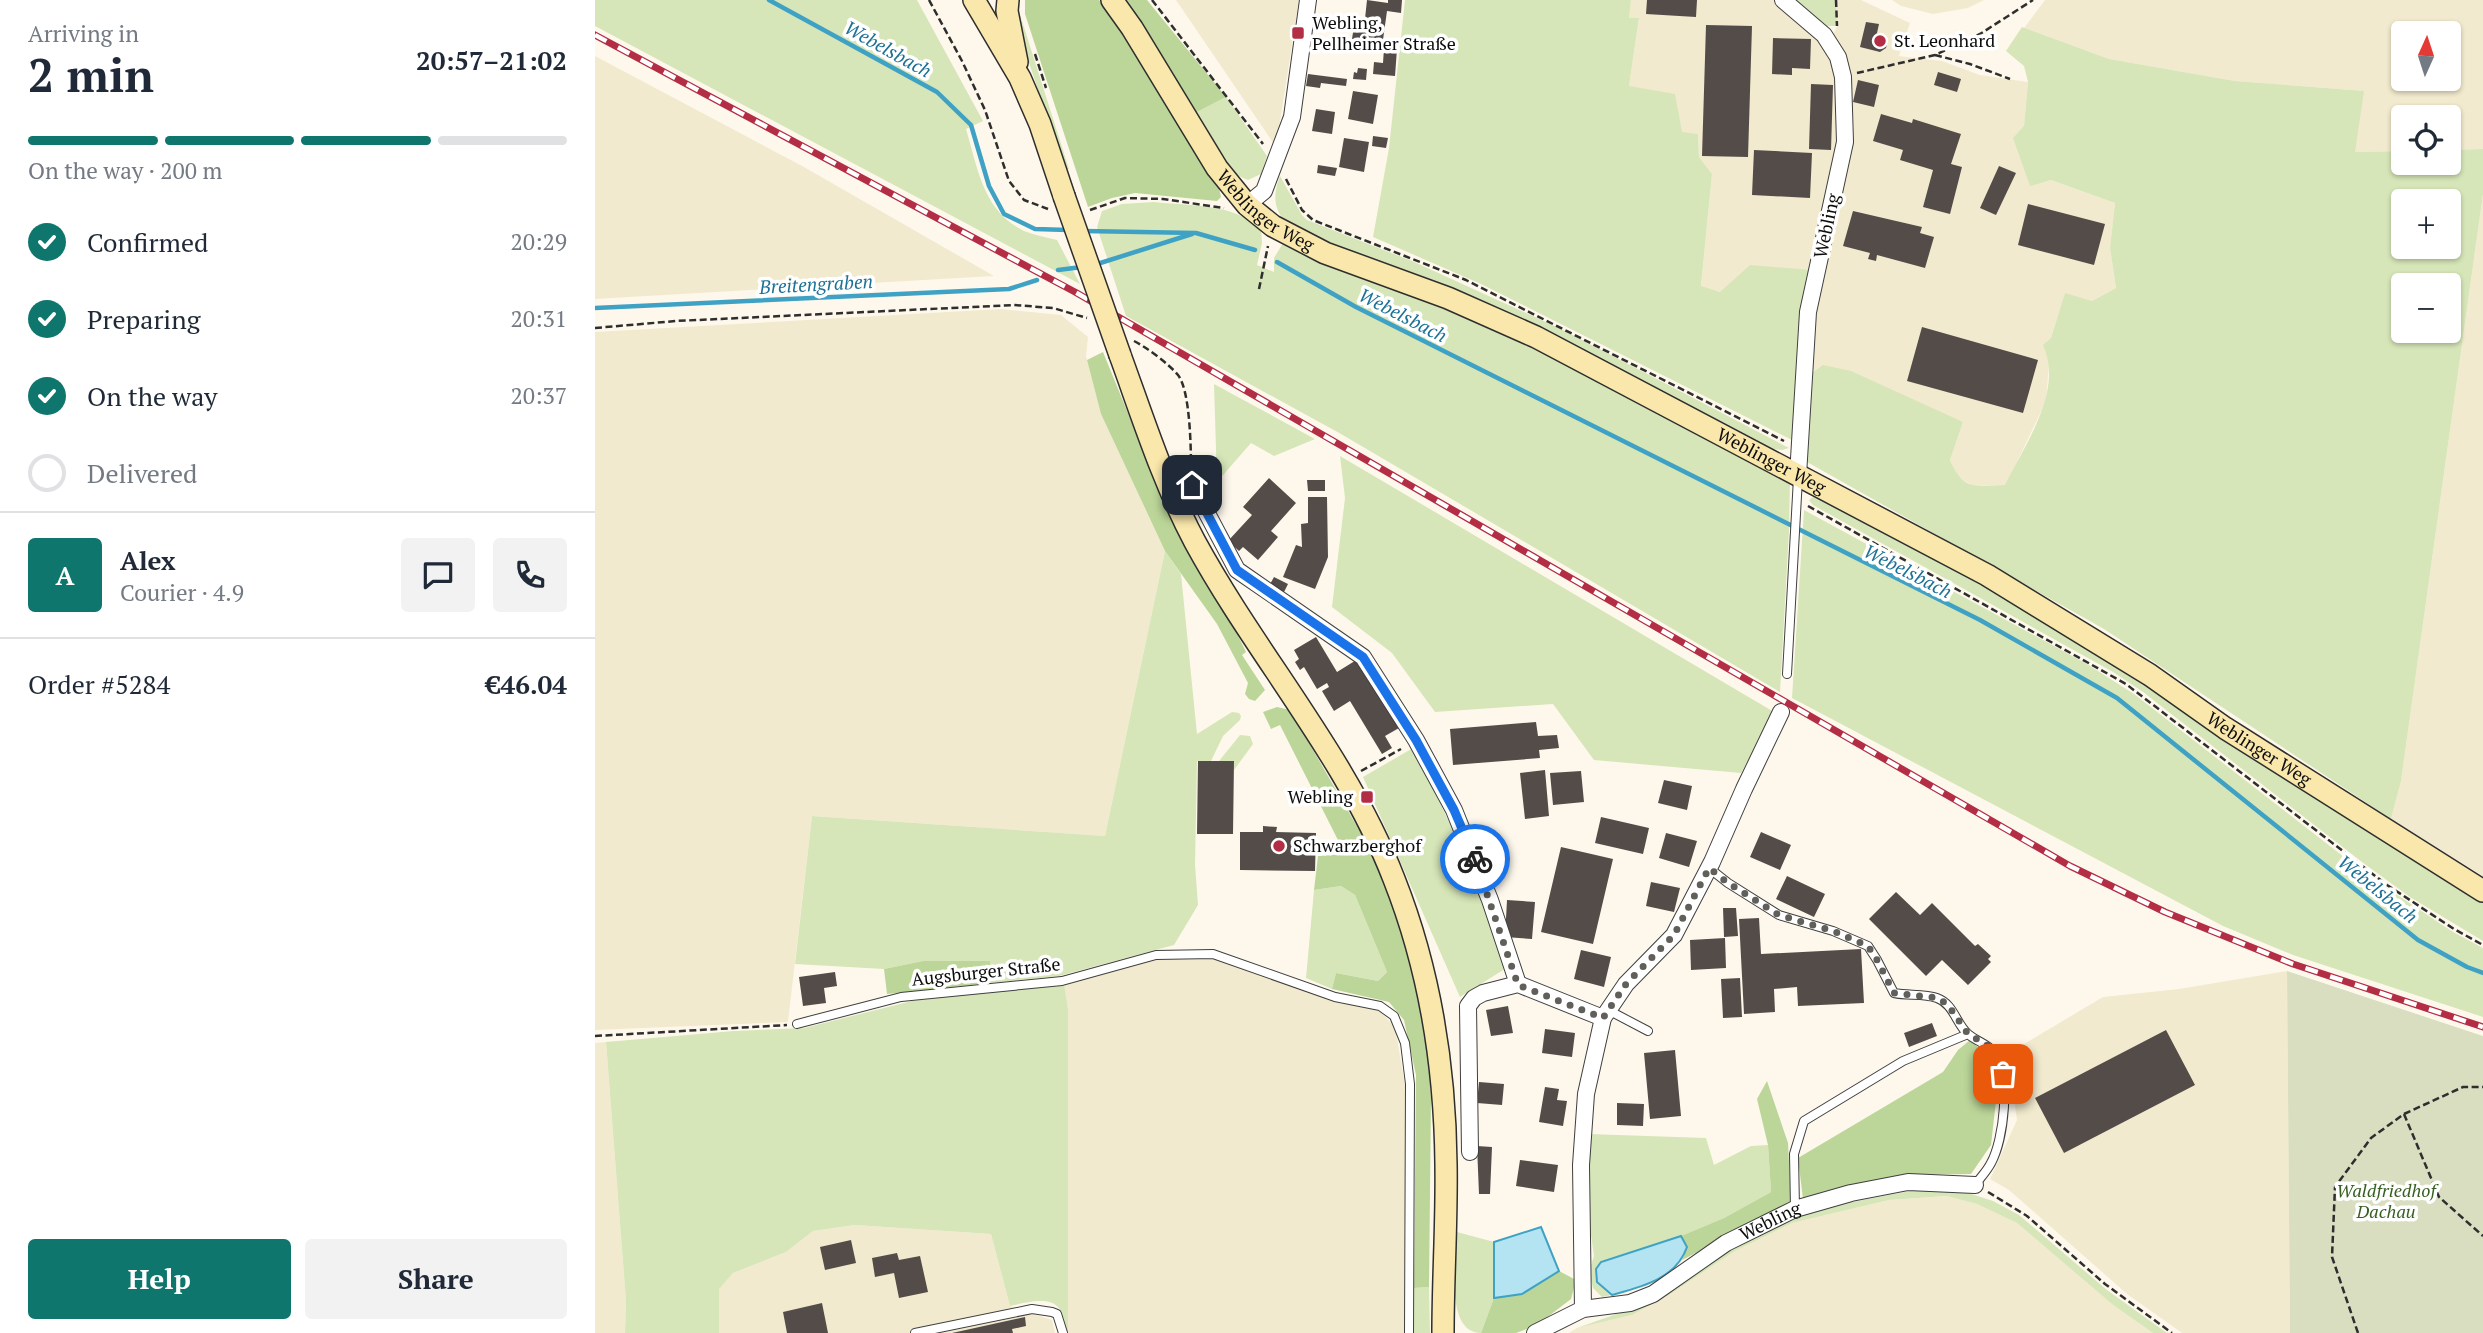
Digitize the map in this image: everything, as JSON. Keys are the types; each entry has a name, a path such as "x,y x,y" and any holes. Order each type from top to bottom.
{"street":[{"path":"974,0 1020,78 1040,124 1064,196 1125,347 1165,482 1196,543 1235,608 1345,779 1394,878 1432,1006 1441,1065 1446,1164 1443,1333"},
{"path":"1009,0 1007,11 1020,78"},
{"name":"Weblinger Weg","path":"1112,0 1132,28 1208,155 1247,205 1273,226 1325,253 1448,298 1536,337 1987,575 2150,675 2225,728 2483,891"},
{"path":"1247,205 1264,191 1292,117 1308,0"},
{"name":"Webling","path":"1783,0 1824,35 1838,57 1843,77 1845,142 1808,312 1798,475"},
{"path":"1192,485 1237,570 1363,657 1416,740 1454,810 1472,852 1518,985"},
{"path":"1583,1309 1581,1165 1586,1094 1605,1014 1626,984 1674,935 1709,868 1781,712"},
{"path":"1470,1152 1468,1006 1474,998 1483,993 1518,985 1605,1014"},
{"name":"Webling","path":"1535,1333 1583,1309 1630,1303 1653,1294 1726,1243 1795,1209 1851,1193 1908,1182 1975,1185"}],"lane":[{"path":"1787,674 1798,475"},
{"path":"1709,868 1779,915 1842,934 1868,946 1894,993 1938,998 1948,1005 1968,1034 1986,1044 1996,1055 2003,1074 2004,1103 2000,1140 1991,1164 1975,1185"},
{"name":"Augsburger Straße","path":"797,1024 901,997 1062,981 1156,955 1213,954 1335,997 1380,1006 1394,1016 1405,1043 1411,1084 1409,1333"},
{"path":"1605,1014 1648,1031"},
{"path":"1795,1209 1794,1154 1804,1121 1903,1061 1968,1034"},
{"path":"915,1333 1032,1309 1052,1311 1056,1314 1063,1333"}],"path":[{"path":"1153,0 1277,162"},
{"path":"1843,77 1935,55 1980,34 2033,0"},
{"path":"1935,55 2010,79"},
{"path":"1259,289 1273,226"},
{"path":"595,328 676,321 1014,304 1053,309 1093,321"},
{"path":"1125,347 1142,345 1179,376 1187,404 1192,485"},
{"path":"1797,499 2126,684 2387,885 2454,929 2483,944"},
{"path":"1345,779 1416,740"},
{"path":"595,1036 797,1024"},
{"path":"2358,1333 2350,1317 2332,1257 2335,1187 2371,1138 2404,1114 2463,1087 2483,1087"},
{"path":"2404,1114 2439,1197 2483,1236"},
{"path":"1975,1185 2027,1216 2105,1284 2172,1333"}],"shaded area":[{"path":"1176,0 1299,0 1276,147"},
{"path":"1631,0 1778,0 1833,35 1837,26 1836,0 1861,0 1910,23 1899,56 1942,61 1980,75 2028,82 2024,126 2030,185 2051,180 2115,203 2110,248 2116,288 2092,301 2065,294 2051,338 2046,401 2006,485 1974,486 1957,477 1950,460 1963,422 1812,373 1720,292 1701,287 1712,174 1699,157 1698,134 1682,133 1629,86 1639,19 1629,18"},
{"path":"1892,0 1984,0 1968,8 1933,14 1901,6"},
{"path":"2045,0 2483,0 2483,149 2461,150 2461,105 2391,105 2391,151 2354,152 2363,91 2235,81 2109,59 2024,28"},
{"path":"595,56 804,167 994,276 595,299"},
{"path":"2483,194 2483,876 2391,819 2401,781"},
{"path":"1001,309 1061,315 1088,337 1086,356 1101,414 1165,551 1105,836 812,816 788,1022 595,1030 595,332"},
{"path":"1204,956 1241,965 1378,1009 1395,1027 1405,1085 1407,1121 1406,1333 1068,1333 1068,1009 1064,983 1164,958"},
{"path":"2287,971 2290,1333 2182,1333 2127,1294 2009,1190 1990,1179 2017,1120 2007,1054 2103,997 2179,989"},
{"path":"606,1042 626,1301 625,1333 595,1333 595,1043"},
{"path":"1948,1196 1977,1204 2017,1223 2113,1305 2153,1333 1569,1333 1577,1328 1632,1315 1669,1295 1735,1251 1792,1223 1889,1200"},
{"path":"855,1225 991,1234 1010,1306 1052,1320 1055,1333 719,1333 719,1288 733,1273 786,1252 813,1231"}],"green space":[{"path":"595,0 917,0 983,121 966,129 984,188 999,212 1010,223 1024,231 1057,240 1080,284 595,26"},
{"path":"1015,0 1019,0 1018,9 1069,169 1065,170 1014,18"},
{"path":"1025,0 1099,0 1117,21 1218,184 1221,197 1217,201 1135,193 1088,207 1025,14"},
{"path":"1123,0 1147,0 1226,97 1193,114 1139,17"},
{"path":"1405,0 1631,0 1629,18 1639,18 1629,86 1675,94 1682,132 1698,134 1699,157 1712,174 1701,286 1720,292 1750,265 1811,270 1796,442 1481,284 1373,237 1389,148"},
{"path":"1793,0 1836,0 1837,26 1827,26"},
{"path":"2022,27 2109,59 2235,81 2364,91 2355,152 2391,151 2391,175 2461,175 2461,150 2483,149 2483,194 2401,781 2391,819 2104,629 1807,462 1812,373 1823,365 1851,371 1963,422 1950,460 1955,470 1965,482 1971,484 2005,485 2031,435 2045,399 2049,381 2043,345 2051,338 2065,293 2092,301 2116,288 2110,248 2115,203 2051,180 2030,186 2013,138 2024,126 2028,82 2024,66 2006,51"},
{"path":"1226,97 1267,156 1261,174 1248,180 1238,176 1222,161 1193,114"},
{"path":"1280,176 1307,220 1412,261 1561,329 1789,448 1772,449 1493,307 1298,230 1285,221 1276,205 1276,188"},
{"path":"1154,202 1211,207 1238,214 1261,229 1262,243 1257,265 1274,272 1274,258 1283,243 1442,305 1574,367 1790,479 1780,692 1341,434 1126,316 1097,227 1102,211 1122,204"},
{"path":"1103,352 1156,482 1224,607 1246,652 1242,655 1265,690 1255,701 1245,694 1248,683 1217,624 1165,551 1101,414 1087,360"},
{"path":"1214,384 1315,439 1274,456 1251,443 1217,482"},
{"path":"1340,456 1774,712 1741,773 1594,760 1553,704 1435,712 1392,653 1332,607 1345,498"},
{"path":"1813,497 1825,498 2022,604 2483,900 2483,941 2410,897 2143,692 2113,672 1813,505 1809,500"},
{"path":"1804,510 2087,664 2134,694 2366,874 2453,932 2483,948 2483,1017 2293,955 2223,926 1792,698"},
{"path":"1165,551 1181,574 1197,734 1232,712 1241,716 1223,736 1211,761 1197,761 1195,865 1198,905 1174,945 1059,976 990,983 990,962 923,961 884,969 795,964 812,816 1105,836"},
{"path":"1277,707 1290,710 1385,875 1411,957 1428,1036 1431,1099 1429,1287 1414,1288 1416,1075 1404,1020 1389,1002 1332,989 1336,973 1378,981 1387,972 1355,895 1341,886 1314,890 1318,856 1345,854 1280,725 1271,729 1263,712"},
{"path":"1240,735 1250,736 1253,744 1234,770 1234,761 1219,761"},
{"path":"1413,748 1471,867 1508,967 1460,997 1363,777"},
{"path":"1341,886 1355,895 1387,972 1378,981 1336,973 1332,989 1306,978 1314,890"},
{"path":"923,961 990,961 990,983 887,994 884,969"},
{"name":"Waldfriedhof Dachau","path":"2287,971 2483,1036 2483,1333 2290,1333"},
{"path":"1064,983 1068,1009 1068,1333 1061,1312 1052,1303 1039,1301 1010,1306 991,1234 855,1225 813,1231 786,1252 733,1273 719,1289 719,1333 625,1333 626,1301 606,1042 804,1028 912,1001"},
{"path":"1970,1040 1991,1059 1997,1092 1991,1145 1971,1174 1903,1175 1803,1199 1798,1158 1943,1072 1958,1050"},
{"path":"1767,1081 1788,1143 1791,1204 1682,1260 1687,1247 1681,1236 1724,1218 1771,1192 1768,1145 1757,1099"},
{"path":"1589,1134 1706,1138 1714,1165 1751,1146 1768,1145 1771,1192 1724,1218 1681,1236 1601,1262 1597,1282 1612,1295 1602,1297 1593,1288 1589,1272 1594,1256 1587,1206"},
{"path":"1959,1190 1993,1201 2019,1215 2107,1290 2167,1333 2153,1333 2113,1305 2017,1223 1977,1204 1947,1196 1889,1200 1792,1223 1735,1251 1669,1295 1632,1315 1577,1328 1622,1312 1715,1256 1810,1210 1910,1191"},
{"path":"1457,1232 1494,1242 1494,1298 1481,1333 1469,1330 1461,1321 1457,1308 1454,1275"},
{"path":"1559,1271 1576,1280 1571,1299 1537,1325 1516,1333 1481,1333 1494,1298 1522,1294"},
{"path":"1429,1287 1430,1333 1414,1333 1414,1288"}],"water":[{"path":"1541,1227 1559,1271 1522,1294 1494,1298 1494,1242"},
{"path":"1681,1236 1687,1247 1682,1258 1675,1267 1656,1280 1612,1295 1597,1282 1596,1269 1601,1262"}],"building":[{"path":"1367,0 1388,3 1388,0 1402,0 1401,13 1387,11 1382,47 1363,45 1363,40 1352,39 1354,26 1364,28"},
{"path":"1647,0 1697,0 1696,17 1646,14"},
{"path":"1866,22 1879,24 1877,33 1888,40 1886,48 1880,52 1860,47"},
{"path":"1706,25 1752,26 1748,157 1702,156"},
{"path":"1773,38 1811,39 1810,69 1792,68 1792,75 1772,74"},
{"path":"1384,48 1397,49 1395,76 1373,74 1374,62 1383,63"},
{"path":"1358,68 1367,69 1366,80 1353,79"},
{"path":"1938,72 1961,79 1957,92 1934,85"},
{"path":"1308,74 1347,79 1346,86 1321,83 1320,88 1306,86"},
{"path":"1858,80 1879,85 1874,107 1853,102"},
{"path":"1811,84 1833,85 1831,150 1809,149"},
{"path":"1353,91 1378,95 1373,124 1348,119"},
{"path":"1316,109 1335,112 1332,134 1312,131"},
{"path":"1881,114 1912,123 1913,119 1961,134 1951,164 1962,167 1950,214 1923,207 1933,170 1900,160 1903,150 1873,141"},
{"path":"1373,136 1388,138 1386,148 1372,146"},
{"path":"1344,138 1369,142 1364,172 1339,167"},
{"path":"1754,150 1812,153 1810,198 1752,195"},
{"path":"1318,165 1337,168 1335,176 1317,173"},
{"path":"1999,166 2016,173 1996,215 1980,208"},
{"path":"2028,204 2105,224 2094,265 2018,245"},
{"path":"1853,211 1922,227 1920,233 1934,237 1925,268 1877,255 1876,261 1868,259 1870,253 1843,246"},
{"path":"1922,327 2038,360 2023,413 1907,381"},
{"path":"1269,478 1296,503 1271,531 1278,537 1258,560 1243,547 1239,551 1228,541 1252,515 1243,507"},
{"path":"1307,480 1325,480 1325,491 1308,491"},
{"path":"1308,497 1327,497 1328,557 1315,589 1283,577 1296,545 1302,547 1301,524 1308,523"},
{"path":"1274,577 1288,584 1283,594 1269,586"},
{"path":"1316,637 1337,672 1358,659 1399,728 1385,736 1392,748 1382,754 1350,701 1334,711 1322,691 1329,687 1327,683 1317,689 1304,667 1300,670 1295,662 1299,659 1294,650"},
{"path":"1536,722 1538,736 1557,735 1559,748 1539,750 1540,758 1453,765 1450,729"},
{"path":"1198,761 1234,761 1233,834 1197,834"},
{"path":"1545,770 1549,816 1525,819 1520,773"},
{"path":"1581,771 1584,802 1553,805 1550,773"},
{"path":"1664,780 1692,786 1687,810 1658,803"},
{"path":"1601,817 1649,828 1643,854 1595,843"},
{"path":"1263,826 1277,827 1276,832 1316,833 1315,871 1240,870 1240,832 1263,832"},
{"path":"1761,832 1791,845 1780,870 1750,857"},
{"path":"1666,833 1697,841 1689,867 1659,858"},
{"path":"1495,846 1501,868 1483,873 1477,851"},
{"path":"1561,847 1613,859 1593,944 1541,932"},
{"path":"1787,876 1825,894 1814,917 1776,899"},
{"path":"1651,882 1680,888 1674,912 1646,906"},
{"path":"1896,892 1920,915 1932,903 1975,946 1978,944 1991,956 1988,959 1991,962 1968,985 1942,960 1926,976 1869,919"},
{"path":"1507,900 1535,902 1532,939 1505,937"},
{"path":"1723,908 1736,908 1738,936 1724,937"},
{"path":"1759,918 1761,954 1861,949 1864,1003 1798,1006 1797,987 1774,989 1775,1012 1744,1014 1739,919"},
{"path":"1725,938 1726,968 1691,970 1690,940"},
{"path":"1581,950 1611,957 1604,987 1574,979"},
{"path":"835,972 837,986 824,988 826,1003 803,1006 799,977"},
{"path":"1740,978 1742,1017 1723,1018 1721,979"},
{"path":"1508,1006 1513,1033 1491,1036 1486,1010"},
{"path":"1932,1023 1937,1036 1909,1047 1904,1033"},
{"path":"1545,1029 1575,1033 1572,1057 1542,1053"},
{"path":"2166,1030 2195,1085 2064,1153 2035,1098"},
{"path":"1675,1050 1681,1116 1650,1119 1644,1053"},
{"path":"1479,1082 1504,1084 1502,1105 1477,1103"},
{"path":"1545,1087 1559,1089 1557,1100 1567,1101 1563,1126 1539,1122"},
{"path":"1617,1103 1644,1104 1643,1126 1617,1125"},
{"path":"1477,1146 1492,1147 1490,1194 1479,1194"},
{"path":"1520,1160 1558,1165 1554,1192 1516,1186"},
{"path":"851,1240 856,1263 825,1270 820,1247"},
{"path":"897,1253 899,1260 920,1256 928,1292 899,1298 894,1273 875,1277 872,1258"},
{"path":"822,1303 828,1333 787,1333 783,1312"},
{"path":"1025,1317 1026,1326 1012,1329 1013,1333 952,1333"}],"waterway":[{"name":"Webelsbach","path":"769,0 937,92 971,125 989,186 1004,214 1035,229 1068,230"},
{"name":"Webelsbach","path":"1084,231 1196,233 1255,250"},
{"name":"Breitengraben","path":"1094,265 1192,234"},
{"name":"Webelsbach","path":"1277,262 1356,307 1980,620 2117,698 2418,940 2483,973"},
{"name":"Breitengraben","path":"1058,270 1082,267"},
{"name":"Breitengraben","path":"595,308 1009,289 1037,280"}],"railway":[{"path":"595,35 1075,292 2070,866 2165,912 2293,964 2483,1027"}],"way so far":[{"path":"1475,859 1518,985 1603,1018 1626,984 1674,935 1709,868 1779,915 1851,937 1868,946 1894,993 1938,998 1948,1005 1968,1034 1986,1044 1996,1055 2003,1074"}],"place":[{"name":"Webling, Pellheimer Straße","path":"1298,33"},
{"name":"St. Leonhard","path":"1880,41"},
{"name":"Webling","path":"1367,797"},
{"name":"Schwarzberghof","path":"1279,846"}],"route":[{"path":"1192,485 1237,570 1363,657 1416,740 1454,810 1475,859"}]}
